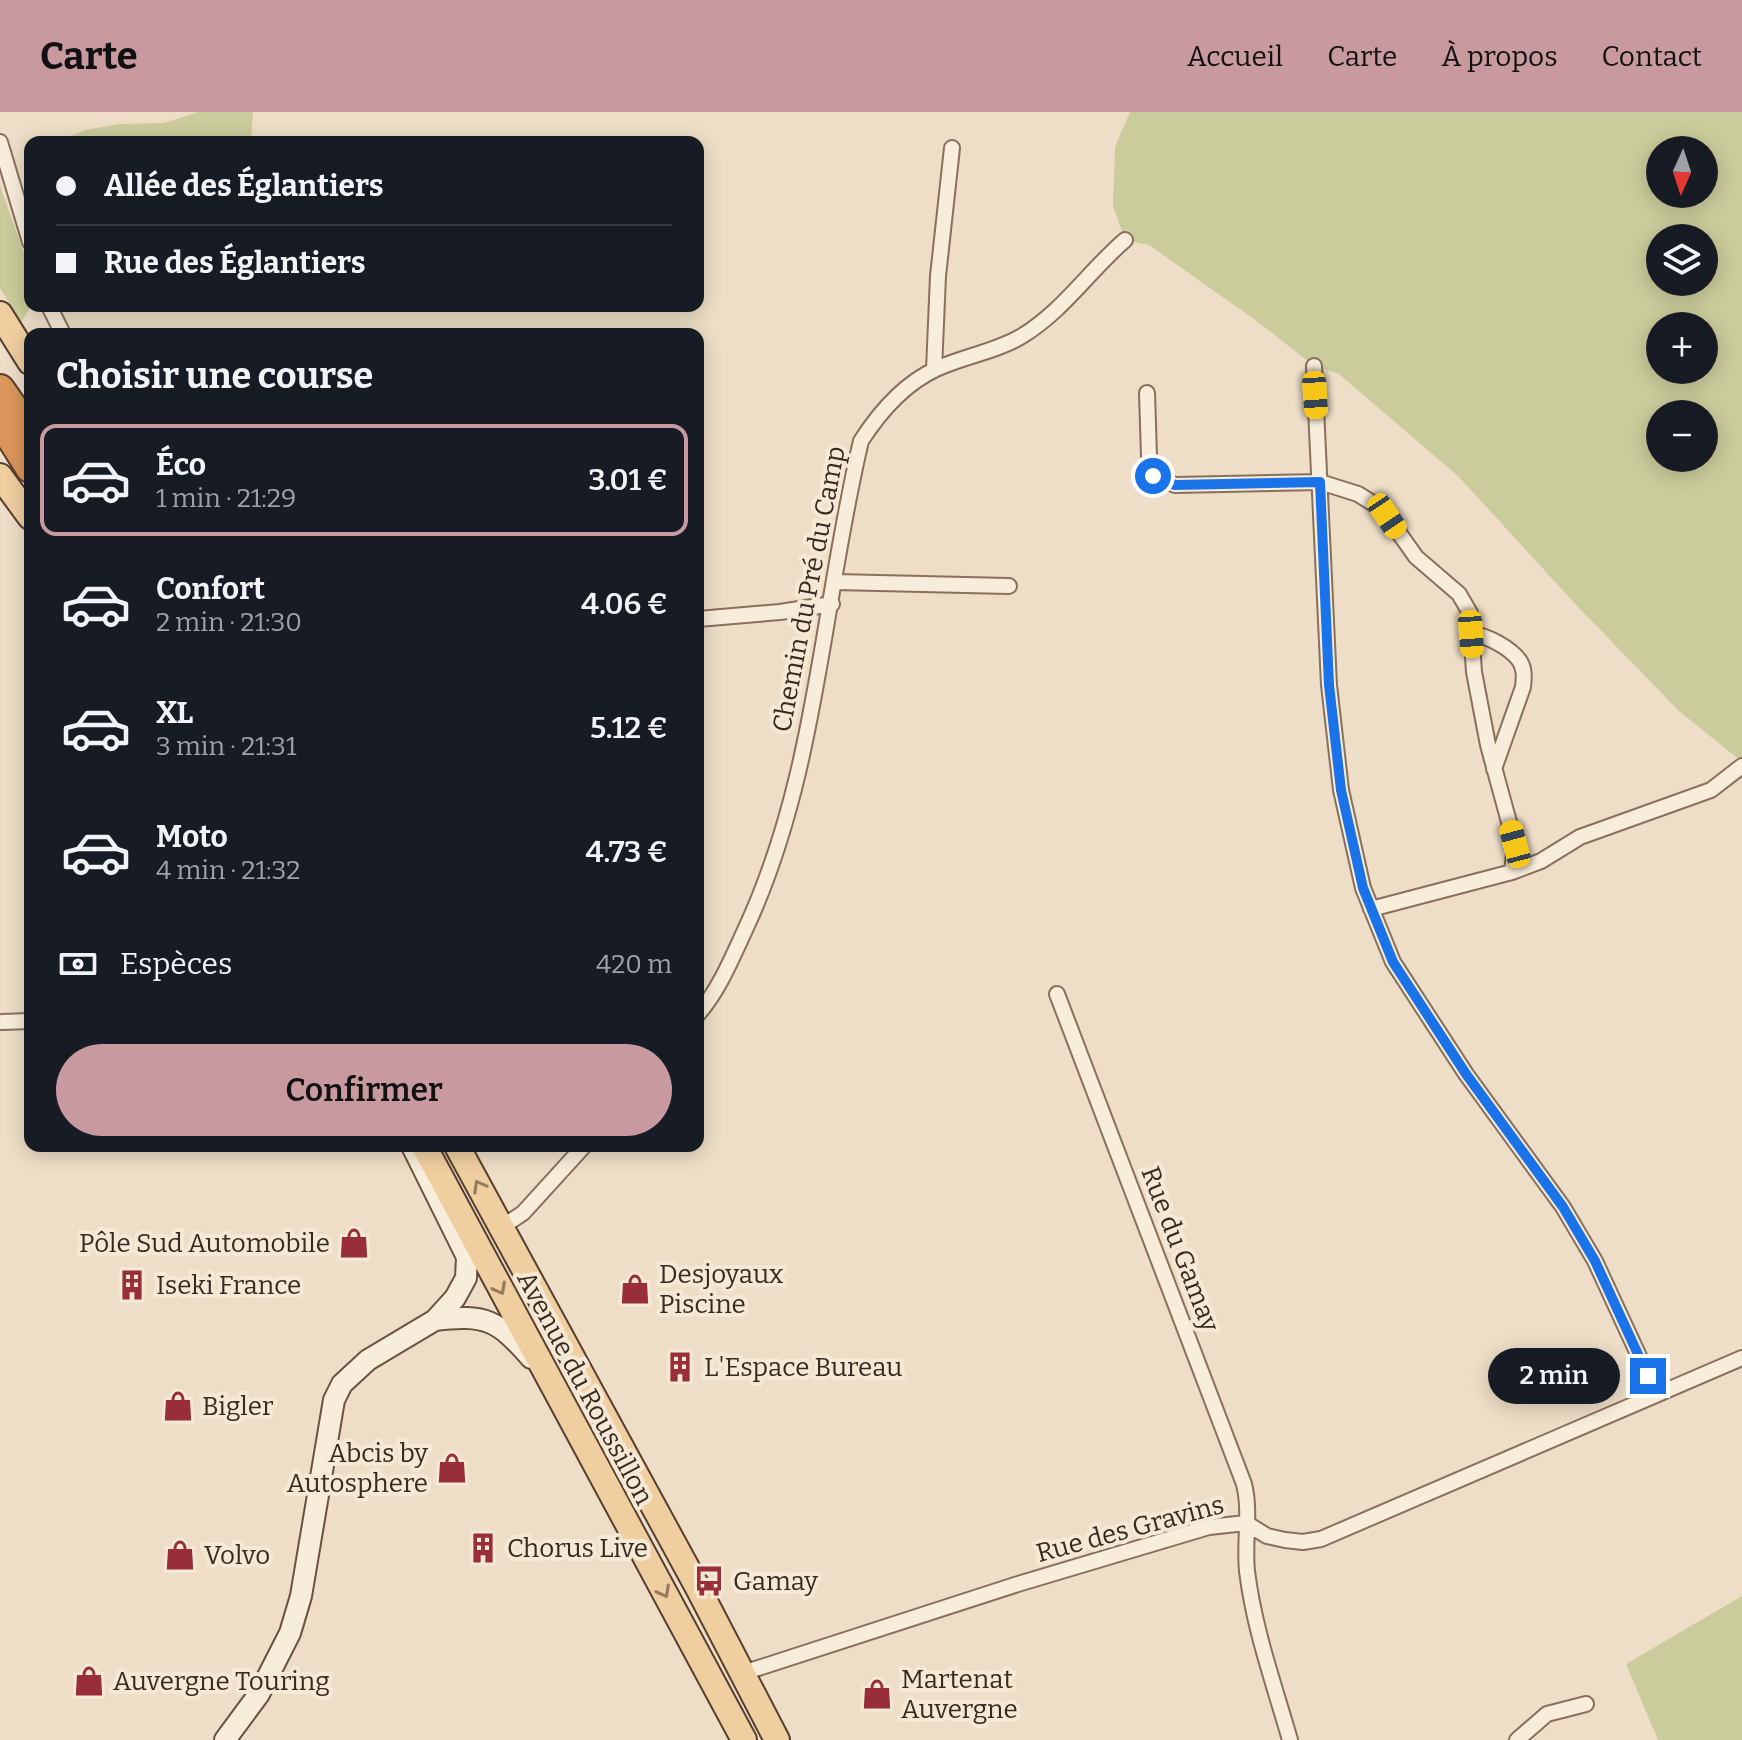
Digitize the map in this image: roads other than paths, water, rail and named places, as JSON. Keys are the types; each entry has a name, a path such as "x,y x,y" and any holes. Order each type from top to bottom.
{"highway":[{"path":"0,389 24,423"},
{"path":"0,420 24,458"}],"main road":[{"path":"0,314 24,352"},
{"path":"0,476 24,509"},
{"name":"Avenue du Roussillon","path":"427,1152 744,1740"},
{"name":"Avenue du Roussillon","path":"460,1152 777,1740"}],"street":[{"path":"0,142 24,222"},
{"path":"934,370 938,276 952,148"},
{"name":"Chemin du Pré du Camp","path":"704,1004 731,961 758,902 794,798 861,441 878,416 905,390 934,370 986,353 1022,336 1068,301 1125,240"},
{"path":"1314,366 1329,685 1341,790 1363,888 1393,962 1474,1085 1563,1207 1595,1261 1656,1393"},
{"path":"1147,393 1149,456 1153,476 1175,485 1320,482 1358,494 1387,516 1416,557 1466,603 1470,613 1474,672 1494,769 1515,844 1512,872"},
{"path":"835,582 1009,586"},
{"path":"704,618 832,604"},
{"path":"1471,634 1486,637 1512,654 1520,661 1525,675 1494,769"},
{"path":"1371,909 1512,872 1541,861 1580,837 1711,790 1742,766"},
{"name":"Rue du Gamay","path":"1057,994 1244,1484 1248,1502 1247,1569 1258,1629 1290,1740"},
{"path":"2,1022 24,1021"},
{"path":"225,1740 259,1694 290,1633 301,1596 334,1400 342,1384 368,1360 435,1320 455,1298 466,1278 467,1257 415,1152"},
{"path":"502,1227 523,1213 579,1152"},
{"path":"435,1320 461,1317 486,1320 508,1332 547,1376"},
{"name":"Rue des Gravins","path":"743,1673 1018,1584 1209,1527 1246,1523 1267,1536 1285,1540 1303,1542 1321,1539 1742,1358"},
{"path":"1517,1740 1547,1714 1586,1704"}],"place":[{"name":"Pôle Sud Automobile","path":"354,1243"},
{"name":"Iseki France","path":"132,1285"},
{"name":"Desjoyaux Piscine","path":"635,1289"},
{"name":"L'Espace Bureau","path":"680,1367"},
{"name":"Bigler","path":"178,1406"},
{"name":"Abcis by Autosphere","path":"452,1468"},
{"name":"Chorus Live","path":"483,1548"},
{"name":"Volvo","path":"180,1555"},
{"name":"Gamay","path":"709,1581"},
{"name":"Auvergne Touring","path":"89,1681"},
{"name":"Martenat Auvergne","path":"877,1694"}]}
